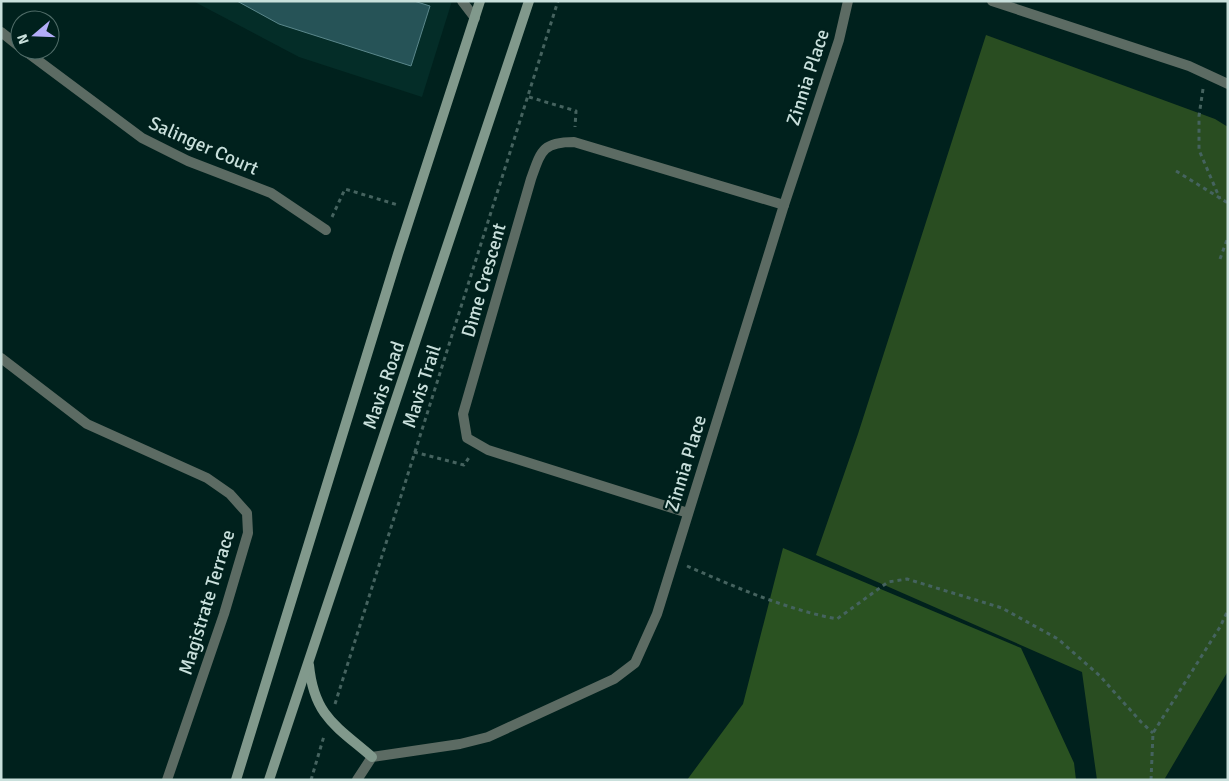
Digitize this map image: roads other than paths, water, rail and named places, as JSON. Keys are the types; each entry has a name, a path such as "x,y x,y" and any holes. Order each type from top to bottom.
{"main road":[{"name":"Mavis Road","path":"236,780 480,1"},
{"name":"Mavis Road","path":"269,780 529,1"},
{"path":"309,659 312,690 318,704 329,720 372,757"}],"street":[{"path":"462,1 475,18"},
{"name":"Zinnia Place","path":"372,757 460,744 488,736 625,672 635,663 652,628 674,560 690,501 784,205 839,40 848,1"},
{"path":"992,1 1206,74 1228,84"},
{"name":"Salinger Court","path":"37,60 142,138 188,161 271,194 326,230"},
{"name":"Dime Crescent","path":"688,513 546,470 476,444 467,438 463,414 531,179 538,161 546,148 554,142 574,142 784,205"},
{"name":"Magistrate Terrace","path":"1,358 87,424 207,478 230,494 247,513 248,533 224,614 167,780"},
{"path":"357,780 372,757"}]}
